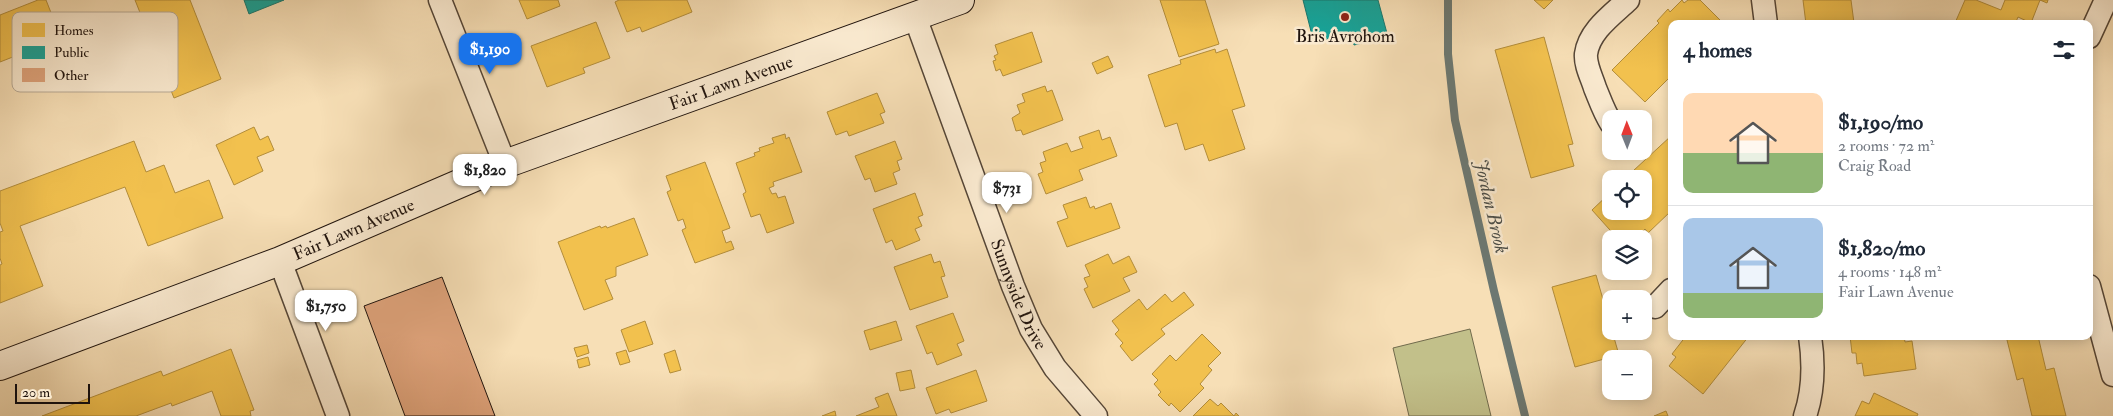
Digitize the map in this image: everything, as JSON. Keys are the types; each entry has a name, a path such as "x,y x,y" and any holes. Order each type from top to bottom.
{"main road":[{"name":"Fair Lawn Avenue","path":"0,366 280,261 505,164 960,0"}],"street":[{"path":"440,0 505,164"},
{"path":"1605,110 1586,56 1590,42 1599,28 1628,0"},
{"path":"1763,0 1766,20"},
{"path":"2093,29 2106,0"},
{"name":"Sunnyside Drive","path":"915,17 1013,286 1031,329 1054,368 1096,416"},
{"path":"280,261 338,416"},
{"path":"1655,307 1668,293"},
{"path":"2093,301 2113,375"},
{"path":"1805,416 1810,401 1811,344"}],"shaded area":[{"path":"1470,329 1491,416 1409,416 1393,348"}],"building: Homes":[{"path":"38,0 46,0 51,12 12,12 12,57 0,62 0,15"},
{"path":"135,0 190,0 221,79 174,98 172,92 178,92 178,12 140,12"},
{"path":"519,0 558,0 560,6 527,19"},
{"path":"619,0 687,0 692,12 642,32 640,27 627,32 615,2"},
{"path":"1160,0 1205,0 1219,44 1179,57"},
{"path":"1534,0 1553,0 1544,9"},
{"path":"1682,0 1684,3 1688,0 1700,0 1720,20 1668,20 1668,79 1645,102 1612,70 1659,23 1657,21 1668,9 1670,12"},
{"path":"1803,0 1851,0 1854,20 1806,20"},
{"path":"1965,0 1976,0 2001,10 2005,0 2040,0 2032,20 2024,20 2018,17 2017,20 1956,20"},
{"path":"596,22 610,58 583,68 585,73 547,87 531,46"},
{"path":"1032,32 1042,62 1003,76 1000,69 996,71 993,61 996,60 994,56 998,54 995,45"},
{"path":"1544,37 1573,144 1568,145 1574,166 1531,178 1495,50"},
{"path":"1215,49 1216,53 1227,49 1245,106 1232,110 1245,149 1209,161 1203,144 1185,150 1177,123 1165,127 1148,75 1181,64 1180,60"},
{"path":"1108,56 1113,67 1097,74 1092,63"},
{"path":"1045,86 1047,92 1052,90 1063,120 1023,135 1021,130 1016,131 1012,118 1020,113 1017,105 1025,102 1022,94"},
{"path":"877,93 885,112 880,114 884,123 849,136 847,131 836,135 827,112"},
{"path":"254,127 260,140 268,136 274,150 257,157 263,171 234,185 216,145"},
{"path":"1099,130 1102,140 1110,137 1117,156 1079,170 1083,180 1046,194 1038,174 1043,172 1040,163 1046,161 1043,152 1067,143 1071,152 1083,148 1079,137"},
{"path":"785,134 786,139 789,137 802,172 773,182 774,186 769,188 772,194 776,193 778,198 785,196 794,223 767,233 760,214 751,217 743,194 746,192 736,163 755,156 754,153 760,151 759,148 774,143 772,138"},
{"path":"1668,139 1668,214 1651,230 1610,230 1592,210 1602,201 1602,220 1652,220 1652,170 1634,170 1645,160 1652,160 1652,154"},
{"path":"134,141 146,172 164,165 175,193 209,180 223,218 148,246 125,187 20,226 43,286 0,303 0,265 2,264 0,258 0,232 3,231 0,223 0,191"},
{"path":"895,141 902,159 897,161 900,170 893,173 897,184 875,192 870,178 865,180 855,156"},
{"path":"705,162 730,228 722,231 726,243 731,241 734,249 695,263 682,230 686,228 683,219 678,221 667,192 671,190 666,176"},
{"path":"915,193 923,215 918,217 922,226 915,229 920,240 896,250 892,240 886,243 873,209"},
{"path":"1086,197 1090,208 1094,206 1095,209 1111,203 1120,228 1067,247 1057,222 1068,218 1063,205"},
{"path":"634,218 648,255 616,267 616,276 605,280 613,299 584,310 558,242 600,226 601,228 606,226 607,228"},
{"path":"931,254 934,263 940,261 945,276 941,277 948,297 910,310 894,267"},
{"path":"1108,254 1113,264 1129,256 1137,272 1123,278 1130,291 1093,308 1084,289 1088,287 1084,278 1090,276 1085,265"},
{"path":"1596,275 1602,296 1602,340 1615,340 1618,350 1602,350 1602,360 1575,367 1552,287"},
{"path":"1184,292 1194,305 1161,329 1165,334 1132,361 1120,346 1123,343 1115,334 1119,330 1112,321 1139,299 1147,310 1165,294 1172,302"},
{"path":"953,313 964,341 957,344 962,355 937,365 932,352 927,354 916,326"},
{"path":"645,321 653,344 629,352 621,330"},
{"path":"896,321 902,340 870,350 864,331"},
{"path":"1202,334 1221,353 1208,366 1212,370 1200,384 1204,388 1180,412 1171,403 1169,406 1158,395 1161,392 1154,384 1158,380 1152,374 1170,355 1176,361"},
{"path":"1683,340 1746,340 1703,394 1669,366 1676,357 1672,354"},
{"path":"1850,340 1912,341 1916,369 1864,376 1862,363 1857,364 1856,353 1852,353"},
{"path":"2007,340 2039,340 2046,370 2054,368 2066,416 2032,416 2023,378 2017,380"},
{"path":"587,345 589,353 577,357 574,348"},
{"path":"231,349 254,410 250,411 251,416 221,416 212,391 172,406 171,403 136,416 42,416 161,371 163,376"},
{"path":"626,350 630,362 620,365 616,353"},
{"path":"675,350 681,370 670,373 664,354"},
{"path":"588,357 590,365 579,368 577,360"},
{"path":"911,370 915,388 900,391 896,373"},
{"path":"976,370 987,401 951,413 949,409 936,414 926,388"},
{"path":"888,393 897,416 856,416 879,407 875,398"},
{"path":"1874,393 1918,414 1917,416 1855,416 1862,401 1869,404"},
{"path":"1210,399 1218,406 1221,403 1234,416 1193,416"},
{"path":"835,411 836,416 822,416"},
{"path":"1666,411 1668,416 1654,416"}],"building: Public":[{"path":"244,0 284,0 249,14"},
{"name":"Bris Avrohom","path":"1303,0 1378,0 1388,37 1354,45 1351,33 1314,43"}],"building: Other":[{"path":"442,277 495,416 405,416 364,306"}],"waterway":[{"name":"Jordan Brook","path":"1448,0 1448,54 1455,120 1525,416"}],"place":[{"name":"Bris Avrohom","path":"1345,17"}]}
